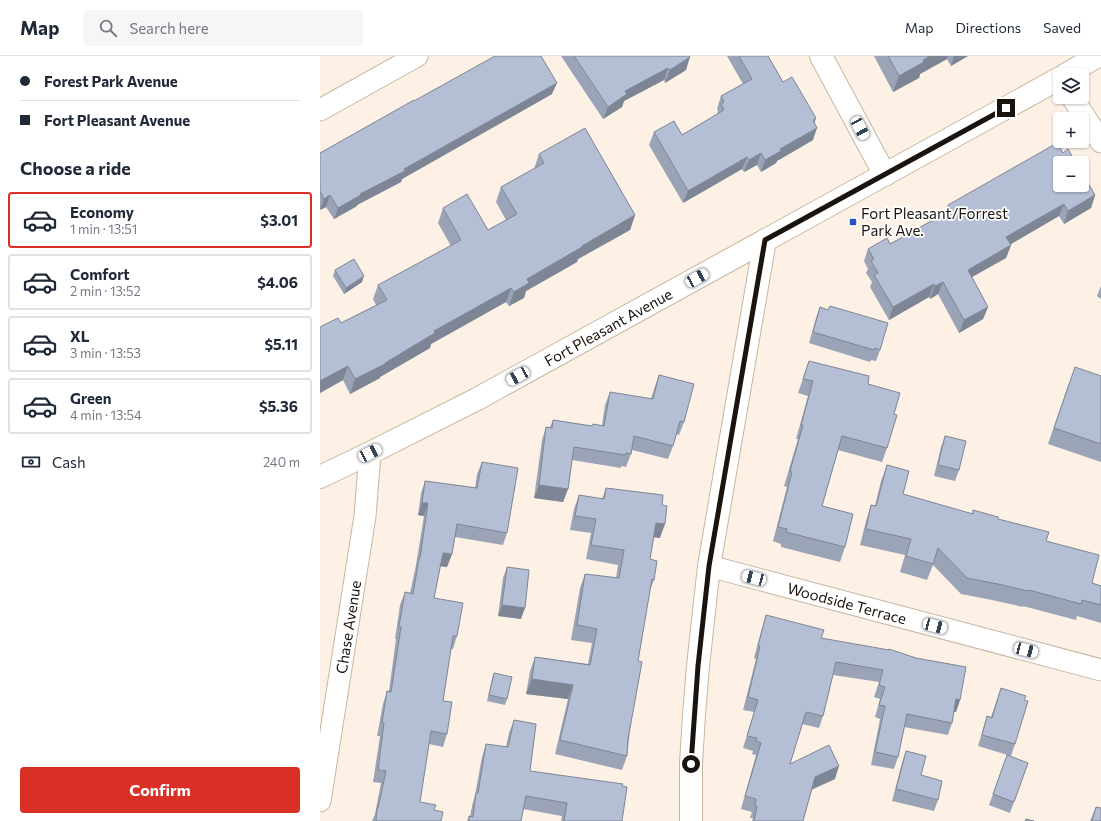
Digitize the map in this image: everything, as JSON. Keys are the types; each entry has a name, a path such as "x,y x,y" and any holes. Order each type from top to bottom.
{"street":[{"path":"320,110 417,56"},
{"path":"821,56 885,174"},
{"path":"1077,68 1098,56"},
{"name":"Fort Pleasant Avenue","path":"320,477 477,399 1053,82"},
{"path":"1077,104 1101,142"},
{"path":"691,821 691,764 694,715 698,659 709,566 765,240"},
{"name":"Chase Avenue","path":"320,801 365,516 370,453"},
{"name":"Woodside Terrace","path":"709,566 1101,670"}],"building":[{"path":"495,56 541,56 557,83 404,169 405,171 360,194 361,195 338,208 330,195 324,199 320,191 320,153"},
{"path":"574,56 690,57 670,70 668,68 625,91 627,94 608,107"},
{"path":"739,56 768,56 783,82 792,77 816,118 813,120 817,128 780,149 781,151 765,160 761,153 749,160 747,157 688,191 654,132 674,121 682,135 724,110 721,104 724,102 721,96 752,79"},
{"path":"888,56 930,56 923,60 924,62 899,76"},
{"path":"585,128 635,215 527,279 529,283 514,292 511,288 434,331 435,333 385,364 355,379 348,366 320,381 320,327 338,318 341,323 387,300 378,285 461,240 443,208 467,194 488,230 517,214 501,187 544,163 539,154"},
{"path":"1053,145 1053,148 1060,148 1063,153 1068,149 1072,156 1053,156 1053,192 1089,192 1089,185 1095,195 1068,211 1064,204 1006,237 1011,245 968,270 988,307 964,320 943,282 935,286 934,284 893,307 874,275 878,273 871,261 874,259 868,249 887,238 890,244 951,210 948,205"},
{"path":"354,259 364,276 346,288 335,270"},
{"path":"830,306 888,323 880,350 875,348 874,350 813,332 820,307 828,310"},
{"path":"809,361 869,376 868,384 900,393 894,414 897,415 887,448 842,436 822,506 853,514 845,547 786,532 787,529 778,527 792,472 790,471 803,425 801,425 813,381 803,379"},
{"path":"1075,367 1101,376 1101,444 1054,428"},
{"path":"659,375 694,384 684,422 680,421 673,446 634,436 631,454 626,453 625,455 574,447 568,489 539,485 546,427 552,428 553,420 592,426 593,424 604,426 610,392 653,399"},
{"path":"945,436 966,441 959,470 938,465"},
{"path":"482,462 518,468 507,533 457,524 452,554 443,553 434,598 463,603 457,636 453,636 443,701 452,702 447,734 431,731 420,802 436,805 434,810 443,812 441,821 376,821 377,808 386,771 378,770 384,723 382,723 387,691 391,692 401,627 399,626 405,592 413,594 420,558 428,503 422,503 425,481 477,488"},
{"path":"887,465 909,471 903,494 973,514 973,510 998,517 998,519 1049,532 1046,541 1099,555 1092,583 1101,586 1101,605 1082,600 1081,604 1029,590 967,578 938,548 933,564 906,556 911,539 866,529 871,505 876,506"},
{"path":"606,488 663,495 662,505 667,506 665,524 656,523 650,559 657,561 654,580 652,579 638,661 642,662 628,739 627,756 560,740 573,685 532,679 535,657 590,665 597,629 577,625 585,574 619,578 624,550 591,545 596,519 575,516 579,495 604,499"},
{"path":"507,567 529,570 525,608 502,605"},
{"path":"766,615 824,630 821,638 889,649 916,658 966,667 960,700 956,699 952,723 907,714 898,757 875,752 885,706 879,705 885,687 879,685 883,670 836,662 823,716 806,712 790,764 829,745 839,766 815,777 803,821 754,821 757,806 755,805 756,799 745,796 761,743 756,741 757,738 747,736 758,700 748,697"},
{"path":"494,673 512,677 507,699 489,695"},
{"path":"1001,688 1026,696 1024,700 1028,701 1015,744 982,735 987,716 992,718"},
{"path":"514,720 536,724 530,771 623,784 622,786 627,787 622,821 564,821 567,803 526,796 521,821 469,821 469,816 473,817 476,793 478,793 486,744 508,747"},
{"path":"906,751 926,756 921,775 942,781 938,800 896,789"},
{"path":"1007,755 1028,763 1014,802 993,794"},
{"path":"1096,807 1101,808 1101,821 1092,821"}],"place":[{"name":"Fort Pleasant/Forrest Park Ave.","path":"853,222"}],"route":[{"path":"691,764 698,666 709,566 765,240 1006,108"}]}
